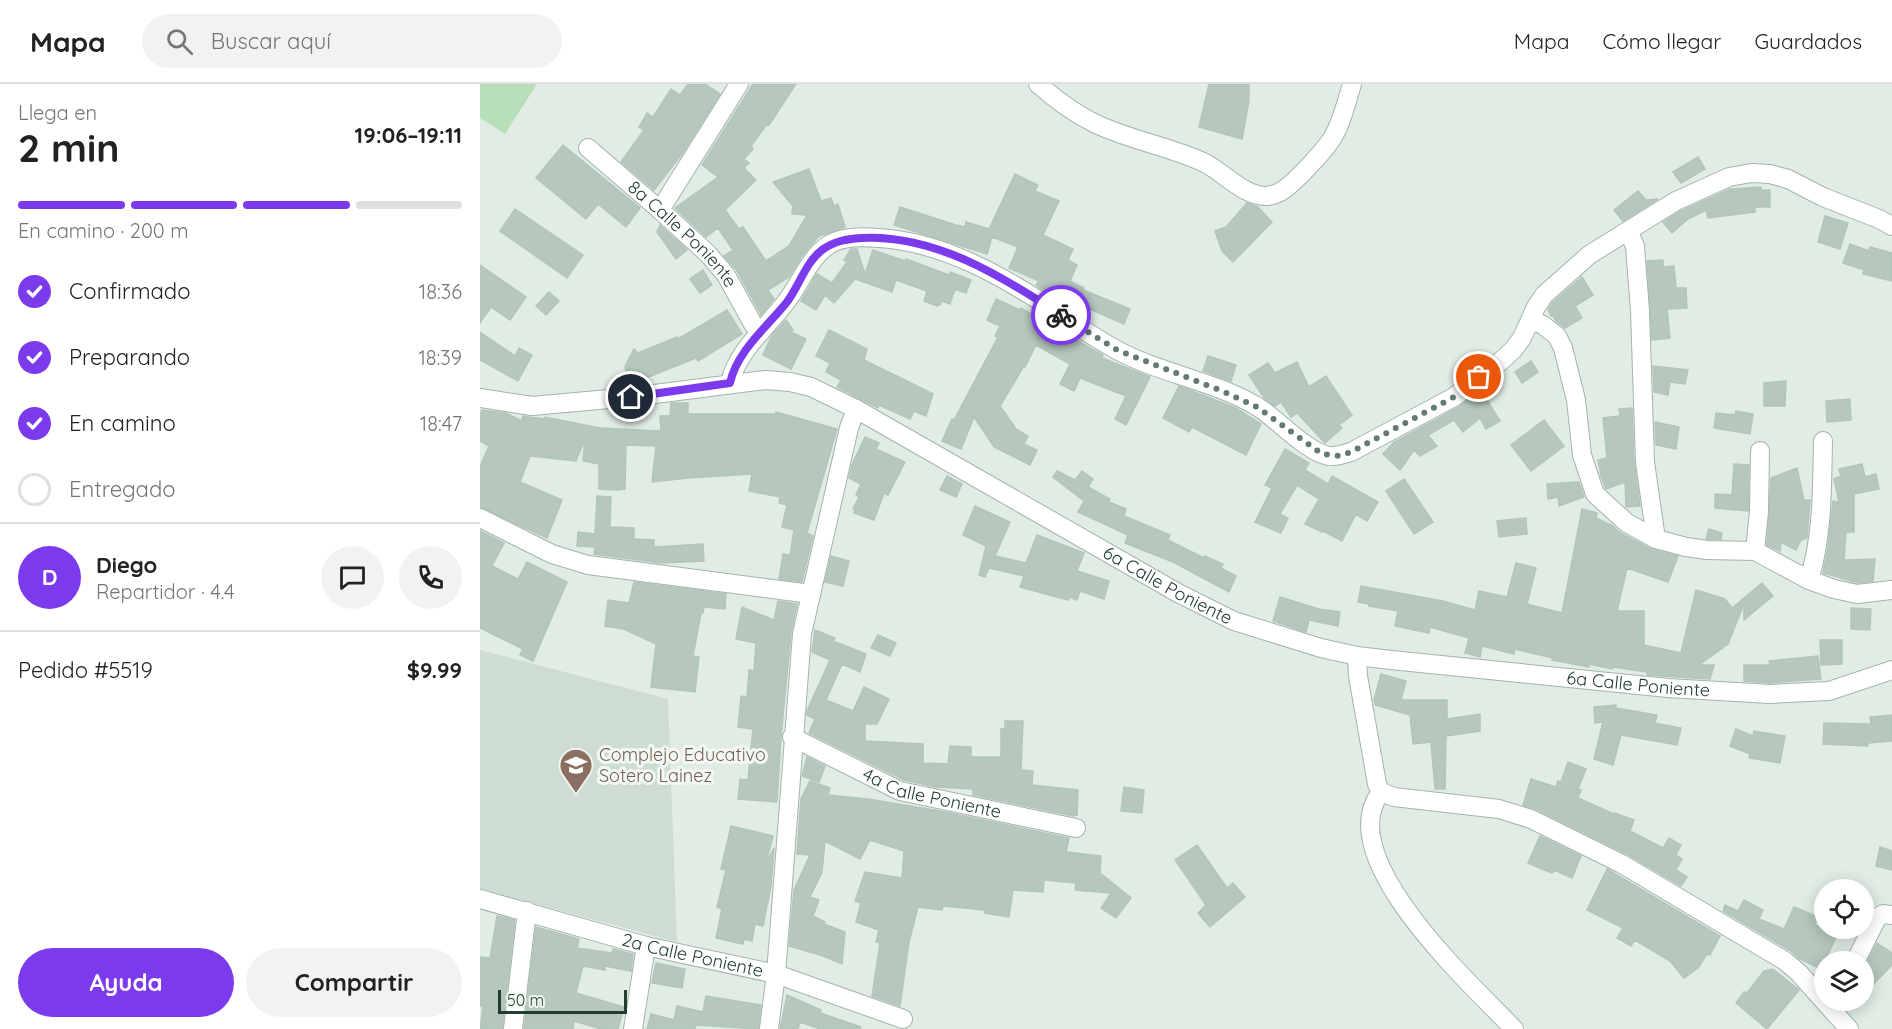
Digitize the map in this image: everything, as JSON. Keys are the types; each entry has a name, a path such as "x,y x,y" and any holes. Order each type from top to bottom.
{"street":[{"path":"660,210 739,84"},
{"path":"1038,84 1060,102 1095,123 1205,162 1236,186 1251,193 1264,195 1279,193 1332,139 1353,84"},
{"name":"8a Calle Poniente","path":"588,148 708,254 726,275 760,333"},
{"path":"730,383 732,372 743,354 789,299 821,251 832,243 847,238 891,238 919,244 963,259 1021,290 1117,350 1241,399 1270,415 1322,454 1331,456 1351,452 1454,397 1513,350 1544,295 1589,255 1676,201 1708,185 1729,177 1752,173 1770,174 1788,179 1823,197 1892,226"},
{"path":"1628,231 1635,246 1640,311 1645,462 1656,539"},
{"path":"1531,320 1543,325 1557,336 1563,348 1576,400 1582,455 1595,494 1627,523 1656,539 1707,550 1755,551 1809,580 1834,589 1857,594 1892,590"},
{"name":"6a Calle Poniente","path":"480,398 532,406 631,397 765,380 811,387 856,409 1178,592 1234,621 1282,637 1357,656 1668,688 1770,694 1809,694 1829,691 1892,670"},
{"path":"769,1029 776,974 792,737 802,634 849,428 856,409"},
{"path":"1809,580 1822,504 1823,441"},
{"path":"1755,551 1759,511 1760,451"},
{"path":"480,518 552,554 588,565 811,594"},
{"path":"1357,656 1358,676 1377,784 1381,792 1394,797 1499,808 1531,819 1642,875 1785,961 1814,989"},
{"name":"4a Calle Poniente","path":"792,737 900,791 1076,828"},
{"path":"1381,792 1371,809 1369,821 1373,847 1382,873 1424,933 1514,1029"},
{"name":"2a Calle Poniente","path":"480,899 646,946 776,974 903,1019"},
{"path":"513,1029 527,911"},
{"path":"1861,951 1877,918 1883,914 1892,915"},
{"path":"633,1029 646,946"},
{"path":"1834,1011 1849,1029"}],"shaded area":[{"name":"Complejo Educativo Sotero Lainez","path":"480,650 668,699 677,942 480,889"}],"green space":[{"path":"480,84 537,84 505,134 480,118"}],"building":[{"path":"688,84 705,84 720,94 682,154 654,190 621,162 644,130 639,127 647,113 653,117 671,89 680,95"},
{"path":"753,84 796,84 744,159 749,163 744,168 756,180 725,210 739,229 743,227 766,261 789,246 807,215 792,214 793,206 773,182 809,169 821,201 831,198 834,206 838,204 845,227 819,236 801,257 789,277 768,290 774,299 761,315 736,269 724,256 733,250 718,228 706,237 675,208 718,177 702,165"},
{"path":"1209,84 1249,84 1249,101 1242,139 1199,127"},
{"path":"563,145 640,208 626,227 598,204 586,219 536,178"},
{"path":"1698,157 1705,169 1681,183 1673,172"},
{"path":"1015,174 1038,185 1035,191 1059,201 1043,235 1073,249 1068,260 1077,265 1070,281 1084,288 1083,290 1130,309 1124,324 1076,303 1073,309 1036,285 1039,281 1009,268 1018,247 992,237 987,254 894,225 900,207 956,225 965,227 966,222 989,229"},
{"path":"1761,187 1761,190 1770,190 1770,207 1755,207 1755,212 1708,218 1706,210 1688,219 1672,233 1663,222 1681,211 1730,189"},
{"path":"1638,191 1646,200 1658,199 1623,221 1614,210"},
{"path":"1247,203 1258,207 1272,222 1233,262 1222,251 1215,231 1226,227"},
{"path":"515,209 583,255 567,278 500,231"},
{"path":"1825,216 1848,223 1840,249 1818,242"},
{"path":"660,225 687,250 676,259 657,232"},
{"path":"1850,244 1869,251 1870,247 1892,253 1892,281 1863,274 1864,270 1843,263"},
{"path":"851,249 857,249 865,274 873,250 971,280 966,293 955,289 950,304 942,301 937,306 924,301 927,291 896,280 892,292 855,279 834,303 825,295 816,310 801,301 817,274 832,283 847,262 844,260"},
{"path":"1663,260 1663,267 1674,266 1676,288 1686,288 1687,308 1667,309 1670,338 1652,340 1647,261"},
{"path":"480,265 526,297 510,320 491,307 480,323"},
{"path":"703,270 712,285 700,293 690,279"},
{"path":"1582,277 1593,295 1575,306 1582,318 1565,328 1556,321 1553,315 1551,316 1548,309"},
{"path":"549,292 559,301 546,315 536,306"},
{"path":"996,299 1020,310 1021,308 1103,355 1102,358 1150,377 1126,425 1115,419 1126,396 1080,378 1074,391 1060,384 1070,364 1036,345 1000,406 1016,429 1028,436 1024,444 1037,450 1030,465 994,447 974,417 961,449 942,441 998,337 995,336 1000,326 987,320"},
{"path":"727,310 742,334 698,361 696,358 646,378 647,384 629,386 625,366 634,349 638,353 677,337 678,339"},
{"path":"786,320 793,330 791,332 806,339 791,369 763,355 772,335"},
{"path":"829,330 867,349 864,360 933,394 926,416 914,411 910,419 879,405 878,408 837,387 841,380 826,372 830,363 816,356"},
{"path":"480,332 515,356 519,348 532,355 518,381 480,360"},
{"path":"1208,356 1236,365 1231,381 1203,371"},
{"path":"1531,361 1538,372 1522,383 1515,372"},
{"path":"1297,362 1309,387 1326,376 1352,415 1339,425 1342,428 1325,443 1297,413 1291,417 1281,402 1275,406 1264,398 1249,375 1268,363 1275,373"},
{"path":"1653,366 1688,370 1685,384 1670,382 1668,395 1654,392"},
{"path":"1786,381 1785,406 1764,406 1764,383"},
{"path":"1179,386 1236,408 1261,424 1246,455 1192,427 1189,432 1163,418"},
{"path":"1481,390 1500,421 1486,429 1480,418 1463,432 1454,420 1428,435 1437,446 1420,456 1414,450 1400,470 1383,454 1394,442 1459,407"},
{"path":"1850,399 1851,420 1827,422 1826,401"},
{"path":"671,403 688,403 688,414 776,414 776,412 837,429 807,533 813,536 802,582 779,579 783,554 790,555 794,530 782,527 787,505 779,503 780,497 749,491 752,474 652,482 656,446 626,445 625,489 617,490 599,489 599,464 583,461 585,439 576,461 530,456 520,482 562,500 547,538 480,507 480,467 489,446 480,441 482,410 506,413 522,421 523,416 544,419 545,417 600,428 661,431 660,416 670,416"},
{"path":"1632,408 1634,462 1640,506 1626,507 1625,482 1606,489 1598,460 1607,458 1603,418 1620,416 1619,409"},
{"path":"1736,411 1753,414 1750,434 1714,428 1716,413 1735,415"},
{"path":"1544,420 1564,446 1531,471 1511,445"},
{"path":"1655,422 1679,427 1676,449 1656,445"},
{"path":"865,437 879,443 876,449 905,462 888,495 884,493 874,520 854,513 853,509 859,497 856,495 861,484 849,478 852,465"},
{"path":"1285,449 1309,463 1305,470 1328,484 1332,476 1378,502 1367,521 1356,514 1342,541 1305,524 1319,499 1297,485 1280,514 1288,518 1281,533 1255,522 1272,488 1265,485"},
{"path":"1734,464 1749,465 1748,511 1715,508 1715,494 1732,495"},
{"path":"1862,464 1865,477 1876,474 1879,489 1854,494 1854,532 1846,532 1844,560 1875,559 1873,581 1858,583 1823,573 1833,501 1839,502 1834,479 1841,476 1839,469"},
{"path":"1797,468 1804,500 1810,500 1807,538 1801,540 1796,550 1781,542 1780,551 1767,545 1771,478"},
{"path":"1057,471 1075,480 1082,471 1093,479 1088,487 1110,499 1109,502 1126,509 1124,516 1170,535 1168,540 1204,558 1205,556 1223,564 1221,568 1236,576 1229,592 1173,562 1125,543 1128,535 1078,512 1084,501 1053,477"},
{"path":"947,476 962,484 956,497 940,490"},
{"path":"1404,479 1433,522 1414,534 1386,491"},
{"path":"1579,482 1584,497 1559,506 1558,497 1548,499 1547,484"},
{"path":"597,496 611,497 610,527 634,528 634,539 654,540 654,547 703,544 704,561 661,563 594,554 595,547 577,546 578,532 595,534"},
{"path":"975,506 1010,522 995,556 1026,563 1037,535 1084,553 1077,571 1109,581 1104,599 1080,591 1077,600 1069,597 1068,600 1020,587 1024,576 989,568 985,577 979,575 986,546 963,535"},
{"path":"1582,509 1597,513 1596,518 1651,549 1678,556 1668,582 1627,568 1617,611 1644,611 1644,645 1681,653 1696,590 1725,599 1732,608 1762,583 1773,596 1744,620 1744,604 1728,644 1699,665 1714,665 1710,679 1647,675 1647,672 1613,667 1612,669 1589,664 1589,667 1552,660 1553,658 1515,649 1514,654 1482,646 1480,657 1465,653 1469,638 1430,627 1429,633 1395,626 1398,611 1358,602 1361,586 1443,601 1475,610 1479,591 1507,597 1516,563 1536,568 1527,604 1562,613"},
{"path":"1526,518 1527,534 1499,537 1497,521"},
{"path":"1709,529 1722,533 1721,539 1706,539"},
{"path":"480,531 504,543 492,566 518,579 527,562 567,582 533,661 520,655 523,649 480,628"},
{"path":"831,556 849,561 843,586 825,582"},
{"path":"634,582 726,594 725,609 704,607 701,613 693,656 699,657 695,692 651,687 656,644 624,629 605,626 608,600 629,603"},
{"path":"1280,597 1319,609 1340,612 1338,626 1309,620 1306,632 1273,621"},
{"path":"778,601 797,604 791,633 777,802 738,799 740,779 748,780 753,729 738,727 741,696 747,697 749,670 754,671 756,643 736,639 742,607 774,620"},
{"path":"1851,608 1871,609 1870,630 1851,629"},
{"path":"815,630 835,638 833,641 866,654 860,672 842,664 826,700 853,711 864,687 889,699 877,724 865,724 865,741 923,744 923,763 948,764 950,746 971,747 971,757 1001,757 1001,729 1005,729 1005,721 1023,721 1021,770 1033,771 1032,785 1078,790 1077,815 973,795 973,789 936,787 904,780 809,733 815,719 807,715 807,711 830,660 812,652"},
{"path":"878,635 896,643 890,656 871,648"},
{"path":"1820,640 1842,640 1842,664 1821,665"},
{"path":"1818,656 1821,679 1770,683 1744,681 1744,665 1770,665 1769,661"},
{"path":"1381,674 1406,681 1401,700 1447,700 1447,719 1480,714 1480,731 1446,736 1445,789 1435,789 1431,742 1413,744 1410,715 1375,705 1374,700"},
{"path":"1616,705 1616,708 1657,715 1655,723 1681,728 1677,745 1621,735 1613,765 1594,759 1603,722 1595,723 1594,707"},
{"path":"1892,715 1892,741 1868,743 1868,746 1823,744 1824,723 1871,724 1870,717"},
{"path":"1736,729 1753,736 1754,731 1785,736 1780,763 1749,758 1750,754 1730,746"},
{"path":"807,757 825,766 819,782 802,776"},
{"path":"1568,762 1586,769 1578,789 1581,790 1578,798 1634,820 1630,831 1663,848 1669,838 1681,845 1676,855 1682,859 1676,870 1687,877 1681,886 1627,854 1536,809 1523,805 1531,779 1556,787 1558,781 1561,782"},
{"path":"810,781 830,788 828,795 940,811 1069,838 1066,852 1101,856 1100,873 1131,898 1116,918 1101,908 1111,893 1075,890 1076,883 1044,880 1043,892 1013,890 1009,917 985,913 985,910 943,906 942,910 918,907 909,942 900,1006 872,996 880,943 876,942 879,930 856,922 861,903 855,901 865,872 902,878 904,851 870,840 860,859 825,841 822,872 810,897 819,900 813,916 825,922 824,924 845,932 842,964 789,946 794,890 810,855 797,854 801,799"},
{"path":"1124,787 1144,790 1142,813 1121,811"},
{"path":"731,826 773,836 766,863 774,848 771,886 763,926 755,924 752,941 744,939 743,944 716,938 722,909 717,907 726,870 721,869"},
{"path":"1540,836 1581,856 1572,878 1528,863"},
{"path":"1197,845 1227,888 1233,883 1245,897 1210,927 1198,913 1206,905 1175,860"},
{"path":"1880,847 1892,851 1892,870 1876,866"},
{"path":"1607,869 1720,936 1710,955 1707,954 1698,968 1684,978 1670,961 1635,940 1631,946 1617,938 1623,928 1587,910"},
{"path":"1744,900 1763,910 1759,919 1784,929 1794,907 1814,915 1814,939 1835,939 1829,951 1814,951 1814,966 1723,911 1725,905 1738,911"},
{"path":"497,916 515,920 502,1029 480,1029 483,1006 480,1006 480,957 490,958"},
{"path":"536,927 579,939 577,948 612,953 613,949 633,954 631,971 605,966 605,970 583,966 576,993 624,1007 618,1029 601,1029 574,1021 573,1029 524,1029"},
{"path":"1877,943 1892,953 1892,965 1874,984 1874,951"},
{"path":"656,963 685,969 682,988 652,983"},
{"path":"1773,969 1799,990 1767,1029 1736,1003 1764,971"},
{"path":"787,995 821,1010 820,1013 861,1027 860,1029 820,1029 800,1022 798,1029 780,1029"},
{"path":"706,996 761,1005 758,1029 696,1025 695,1029 647,1029 651,1014 674,1020 677,1006 703,1012"}],"way so far":[{"path":"1061,315 1100,341 1135,359 1176,373 1257,407 1322,454 1331,456 1351,452 1454,397 1479,377"}],"place":[{"name":"Complejo Educativo Sotero Lainez","path":"576,794"}],"route":[{"path":"631,397 730,383 732,372 743,354 789,299 813,260 832,243 847,238 891,238 946,252 987,271 1061,315"}]}
